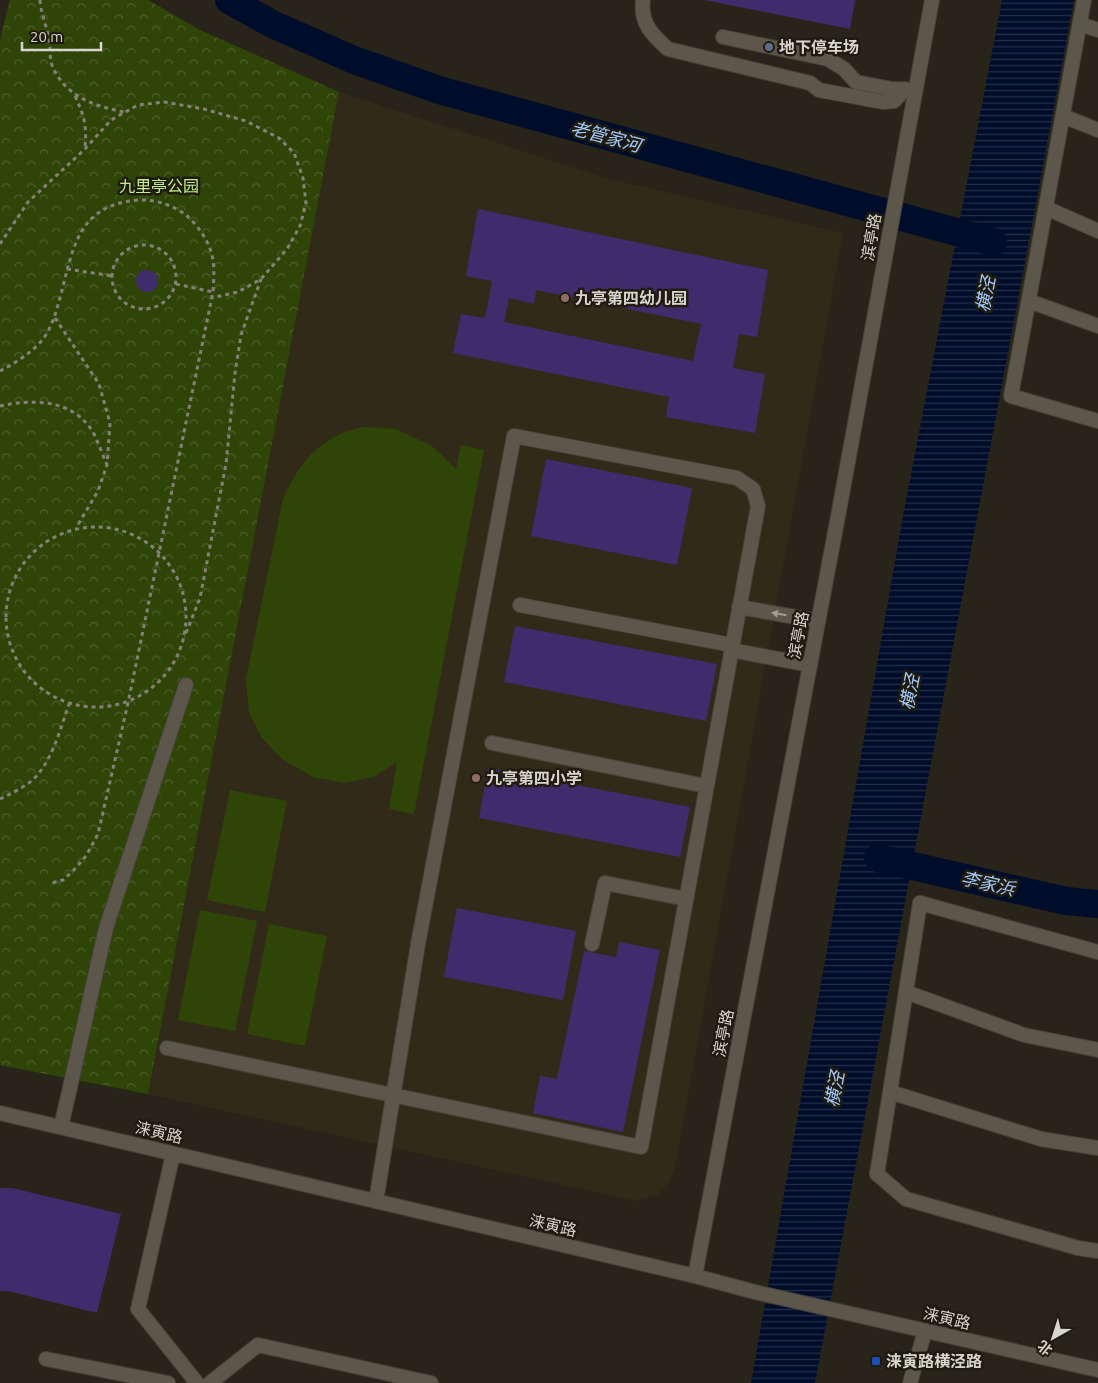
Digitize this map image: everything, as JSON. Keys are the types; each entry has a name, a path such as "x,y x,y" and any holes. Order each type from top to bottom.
{"street":[{"path":"642,0 641,10 644,23 653,36 668,49 810,83 820,90 883,102 894,101 911,90"},
{"name":"滨亭路","path":"694,1276 886,253 899,181 911,90 932,0"},
{"path":"1084,0 1011,396 1098,421"},
{"path":"1080,24 1098,30"},
{"path":"723,37 828,59 844,69 856,82 892,89 911,90"},
{"path":"1062,116 1098,130"},
{"path":"1046,208 1098,231"},
{"path":"1029,301 1098,326"},
{"path":"167,1048 394,1096 640,1148 758,506 753,489 738,478 514,436 418,944 394,1096 376,1201"},
{"path":"520,605 732,647 810,665"},
{"path":"739,607 818,621"},
{"path":"61,1127 106,928 186,685"},
{"path":"492,743 706,786"},
{"path":"592,944 605,883 686,900"},
{"path":"1098,952 920,904 877,1174 906,1199 1078,1248 1098,1251"},
{"path":"906,992 1024,1035 1098,1050"},
{"path":"890,1092 1041,1139 1098,1148"},
{"name":"涞寅路","path":"0,1113 694,1276 754,1292 1098,1370"},
{"path":"174,1154 138,1309 197,1383"},
{"path":"910,1383 925,1331"},
{"path":"210,1383 258,1345 431,1383"},
{"path":"46,1359 168,1383"}],"path":[{"path":"40,0 49,40 51,64 60,81 75,95 98,107 124,112"},
{"path":"75,95 86,129 85,148"},
{"path":"0,244 28,202 85,148 111,120 138,105 164,102 204,109 246,121 278,138 294,153 303,178 306,203 300,226 288,249 261,279 238,292 211,298"},
{"path":"0,371 19,360 42,340 55,318 74,246 84,225 100,211 122,202 147,200 172,206 191,219 207,239 215,264 211,298 128,703 98,834 86,856 73,871 63,880 52,883"},
{"path":"147,245 157,248 166,254 173,263 176,273 176,284 172,294 164,302 155,307 145,309 125,303 118,295 114,286 113,276 115,266 123,254 137,246 147,245"},
{"path":"67,269 113,276"},
{"path":"185,636 186,605 177,576 159,552 134,535 105,527 76,528 48,539 26,559 11,584 5,614 8,643 21,670 43,691 69,704 99,708 128,703 154,687 174,664 200,598 226,464 235,373 241,335 261,279"},
{"path":"176,284 212,292"},
{"path":"55,318 99,384 110,423 107,466 98,491 76,528"},
{"path":"0,406 45,403 64,406 80,416 92,430 107,466"},
{"path":"0,799 20,789 39,774 50,756 69,704"}],"shaded area":[{"name":"九亭第四小学","path":"339,92 605,178 843,233 675,1167 669,1182 657,1195 637,1201 148,1094"}],"green space":[{"name":"九里亭公园","path":"10,0 148,0 200,30 339,92 148,1094 0,1065 0,40"},
{"path":"364,427 396,429 432,446 456,469 461,445 484,450 414,814 389,809 397,762 373,777 345,783 313,777 282,759 262,738 249,713 246,679 283,499 298,470 311,454 341,434"},
{"path":"230,790 287,801 265,912 207,900"},
{"path":"200,910 257,921 235,1031 178,1020"},
{"path":"269,924 327,936 305,1046 247,1034"}],"water":[{"name":"横泾","path":"1002,0 1074,0 815,1383 751,1383 903,516"}],"building":[{"path":"704,0 855,0 850,29"},
{"path":"478,209 768,270 757,337 739,334 733,368 765,374 755,433 666,417 669,397 453,353 461,314 485,318 492,281 466,276","holes":["536,290 701,324 693,361 504,322 509,298 534,304"]},
{"path":"147,270 155,273 158,281 155,289 147,292 139,289 136,281 139,273"},
{"path":"546,459 692,488 677,565 531,536"},
{"path":"515,626 717,664 706,721 504,682"},
{"path":"488,768 690,807 680,857 479,818"},
{"path":"457,908 576,931 563,1000 444,977"},
{"path":"619,942 660,950 623,1132 533,1113 540,1076 557,1079 584,951 616,957"},
{"path":"0,1188 12,1188 121,1214 97,1313 8,1291 0,1291"}],"waterway":[{"name":"老管家河","path":"229,0 272,24 354,60 439,90 993,242"},
{"name":"李家浜","path":"878,858 1066,901 1098,904"}],"place":[{"name":"地下停车场","path":"769,47"},
{"name":"九亭第四幼儿园","path":"565,298"},
{"name":"九亭第四小学","path":"476,778"},
{"name":"涞寅路横泾路","path":"876,1361"}]}
